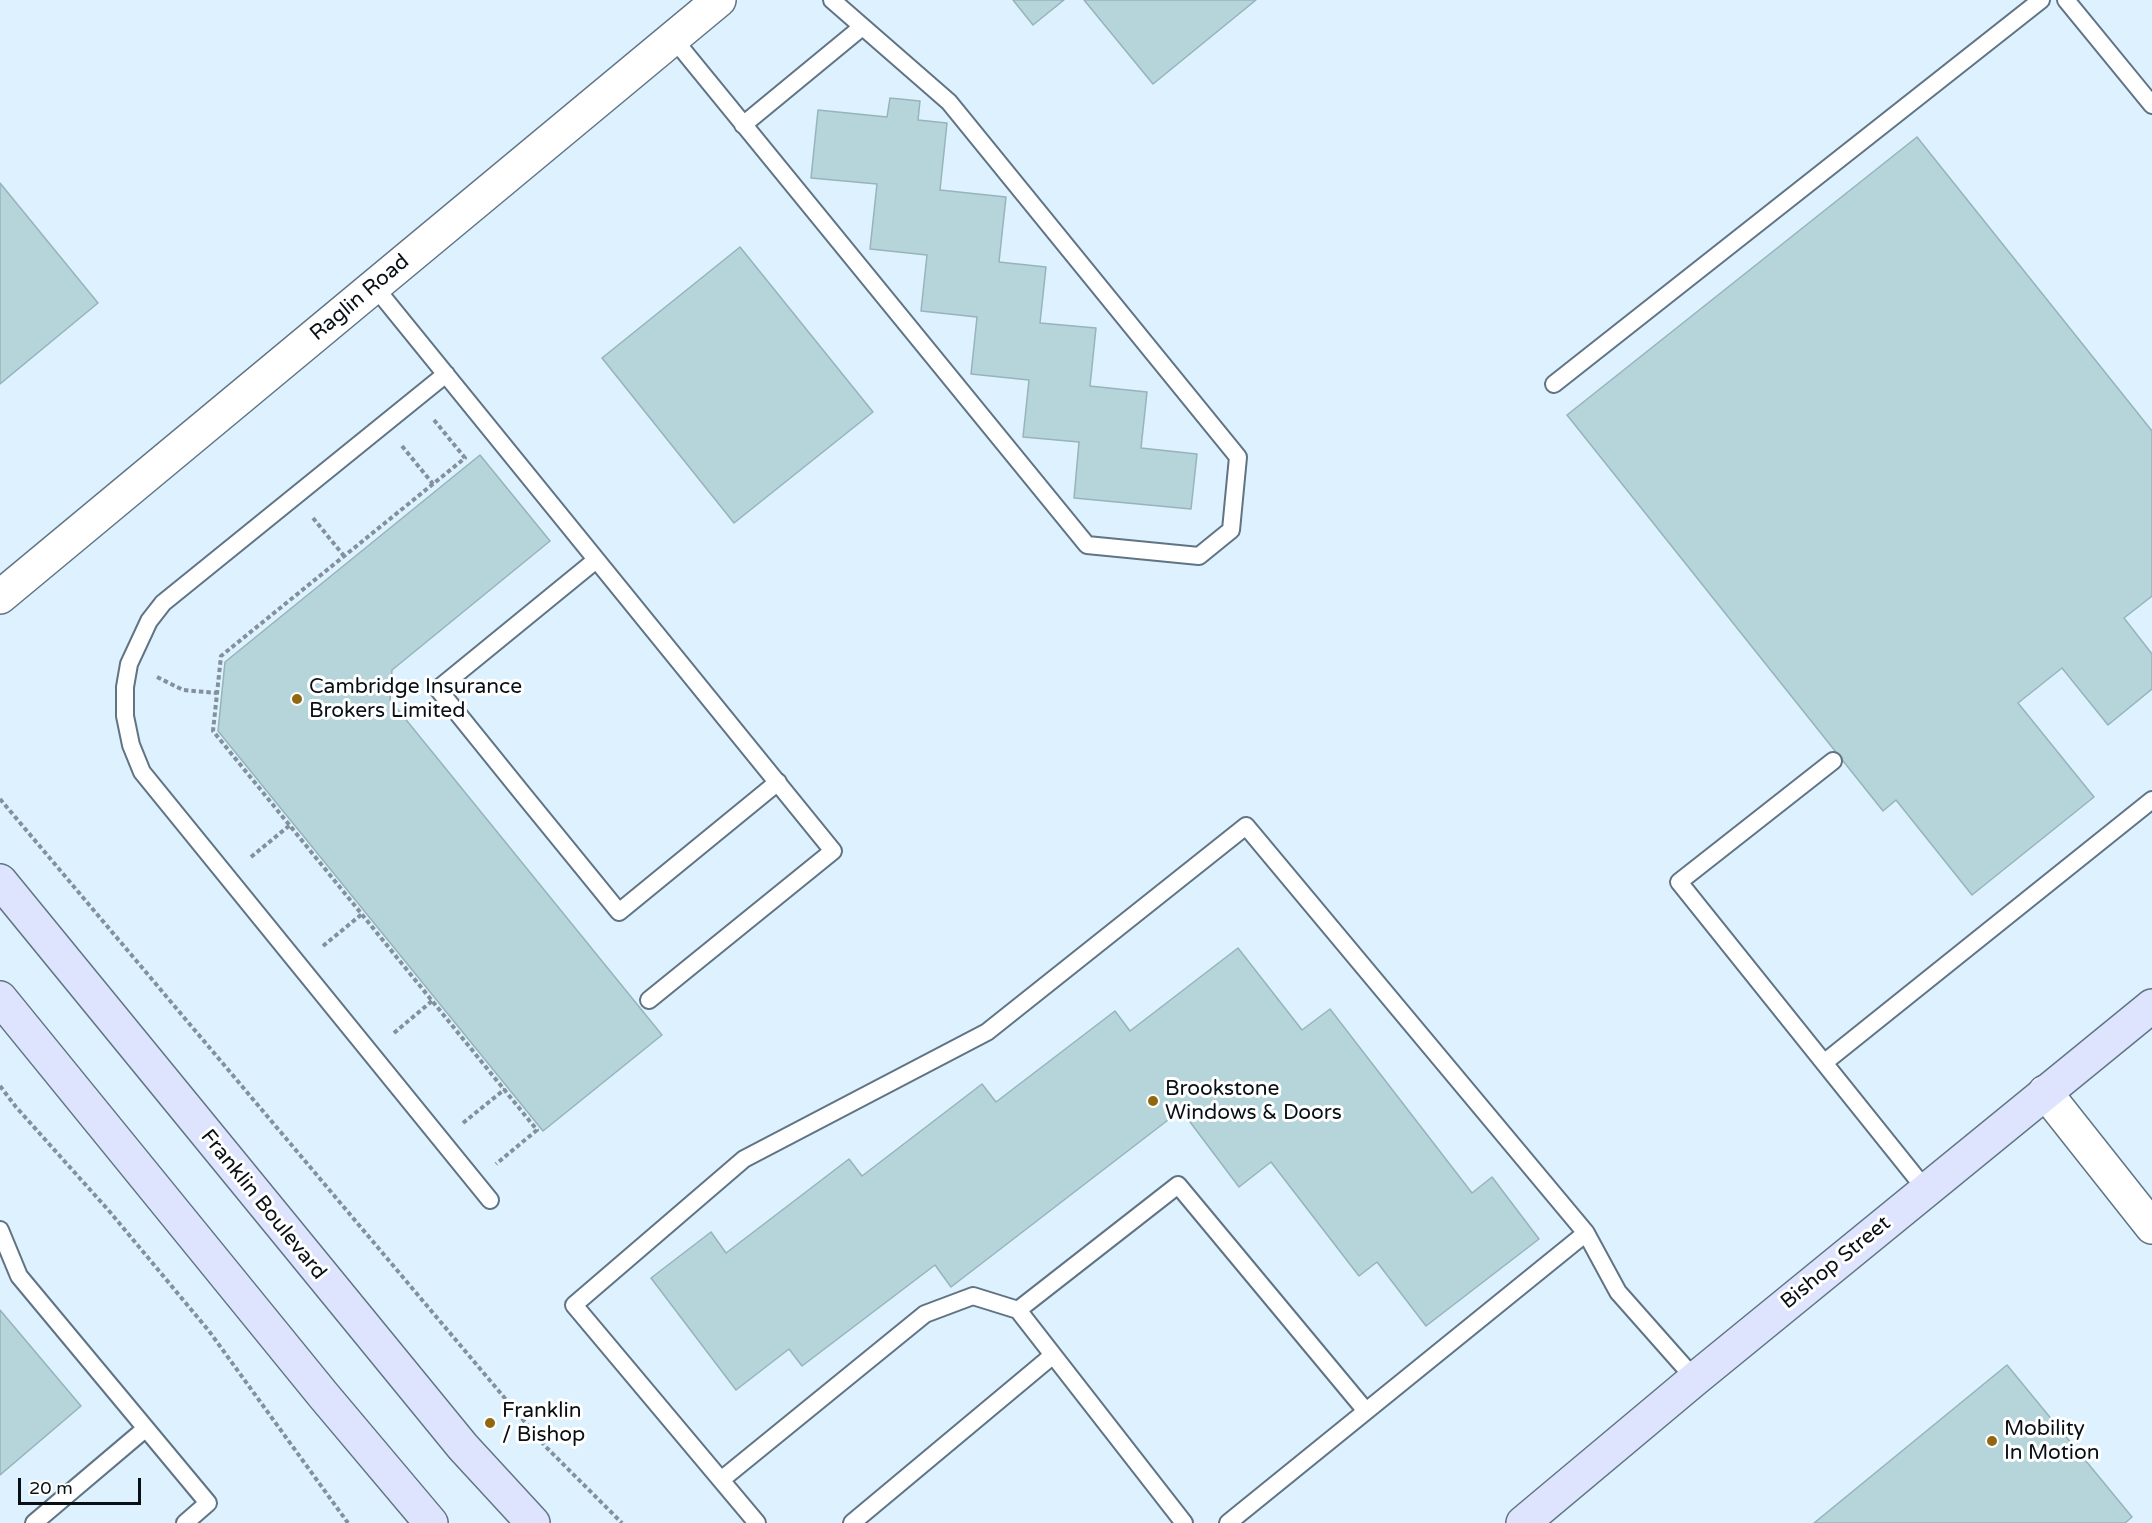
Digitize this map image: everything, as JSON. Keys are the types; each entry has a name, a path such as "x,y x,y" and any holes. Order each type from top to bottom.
{"main road":[{"name":"Franklin Boulevard","path":"0,881 463,1447 533,1523"},
{"path":"0,998 324,1396 431,1523"},
{"name":"Bishop Street","path":"1523,1523 1695,1379 2152,1006"}],"street":[{"name":"Raglin Road","path":"0,597 719,0"},
{"path":"2045,1092 2152,1227"}],"lane":[{"path":"673,38 1087,544 1200,556 1231,530 1238,457 949,102 832,0"},
{"path":"1554,384 2041,0"},
{"path":"2066,0 2152,105"},
{"path":"743,124 862,27"},
{"path":"374,286 833,851 649,1000"},
{"path":"446,374 163,603 149,621 129,663 125,687 125,716 130,745 142,772 490,1200"},
{"path":"596,560 438,689 619,912 778,782"},
{"path":"1833,761 1679,882 1926,1190"},
{"path":"1825,1062 2152,800"},
{"path":"757,1523 574,1305 744,1159 987,1032 1246,826 1586,1233 1618,1292 1695,1379"},
{"path":"1018,1310 1178,1185 1366,1411"},
{"path":"0,1230 20,1276 208,1503 185,1523"},
{"path":"1228,1523 1586,1233"},
{"path":"721,1480 925,1314 973,1296 1018,1310 1184,1523"},
{"path":"852,1523 1052,1356"},
{"path":"34,1523 145,1429"}],"path":[{"path":"427,412 465,458 221,656 213,731 537,1130 492,1167"},
{"path":"418,465 433,484"},
{"path":"328,537 344,556"},
{"path":"151,674 183,690 217,693"},
{"path":"0,799 539,1438 622,1523"},
{"path":"245,862 290,825"},
{"path":"317,951 362,914"},
{"path":"413,1017 432,1001"},
{"path":"0,1086 110,1212 209,1331 348,1523"},
{"path":"459,1126 505,1089"}],"building":[{"path":"1013,0 1064,0 1033,25"},
{"path":"1084,0 1256,0 1153,84"},
{"path":"890,98 920,101 918,120 947,123 940,190 1006,197 999,262 1046,267 1040,323 1096,328 1090,386 1147,392 1141,448 1197,454 1191,509 1074,498 1079,442 1023,437 1029,380 971,374 977,317 921,311 927,255 870,249 877,184 811,178 818,110 887,117"},
{"path":"1917,137 2152,431 2152,596 2124,618 2152,654 2152,689 2108,725 2062,668 2018,703 2094,797 1972,895 1896,800 1883,811 1567,415"},
{"path":"0,183 98,303 0,384"},
{"path":"740,247 873,412 734,523 602,358"},
{"path":"480,455 550,541 392,670 390,700 662,1035 543,1131 218,731 225,662"},
{"path":"1238,948 1302,1030 1330,1009 1472,1193 1492,1177 1539,1239 1426,1326 1377,1262 1359,1276 1271,1162 1239,1187 1181,1110 951,1287 935,1265 802,1366 789,1349 736,1390 651,1278 711,1232 726,1253 849,1159 862,1176 982,1084 996,1102 1115,1011 1130,1031"},
{"path":"0,1310 81,1406 0,1475"},
{"name":"Mobility In Motion","path":"2007,1365 2132,1517 2125,1523 1814,1523"}],"place":[{"name":"Cambridge Insurance Brokers Limited","path":"297,699"},
{"name":"Brookstone Windows & Doors","path":"1153,1101"},
{"name":"Franklin / Bishop","path":"490,1423"},
{"name":"Mobility In Motion","path":"1992,1441"}]}
